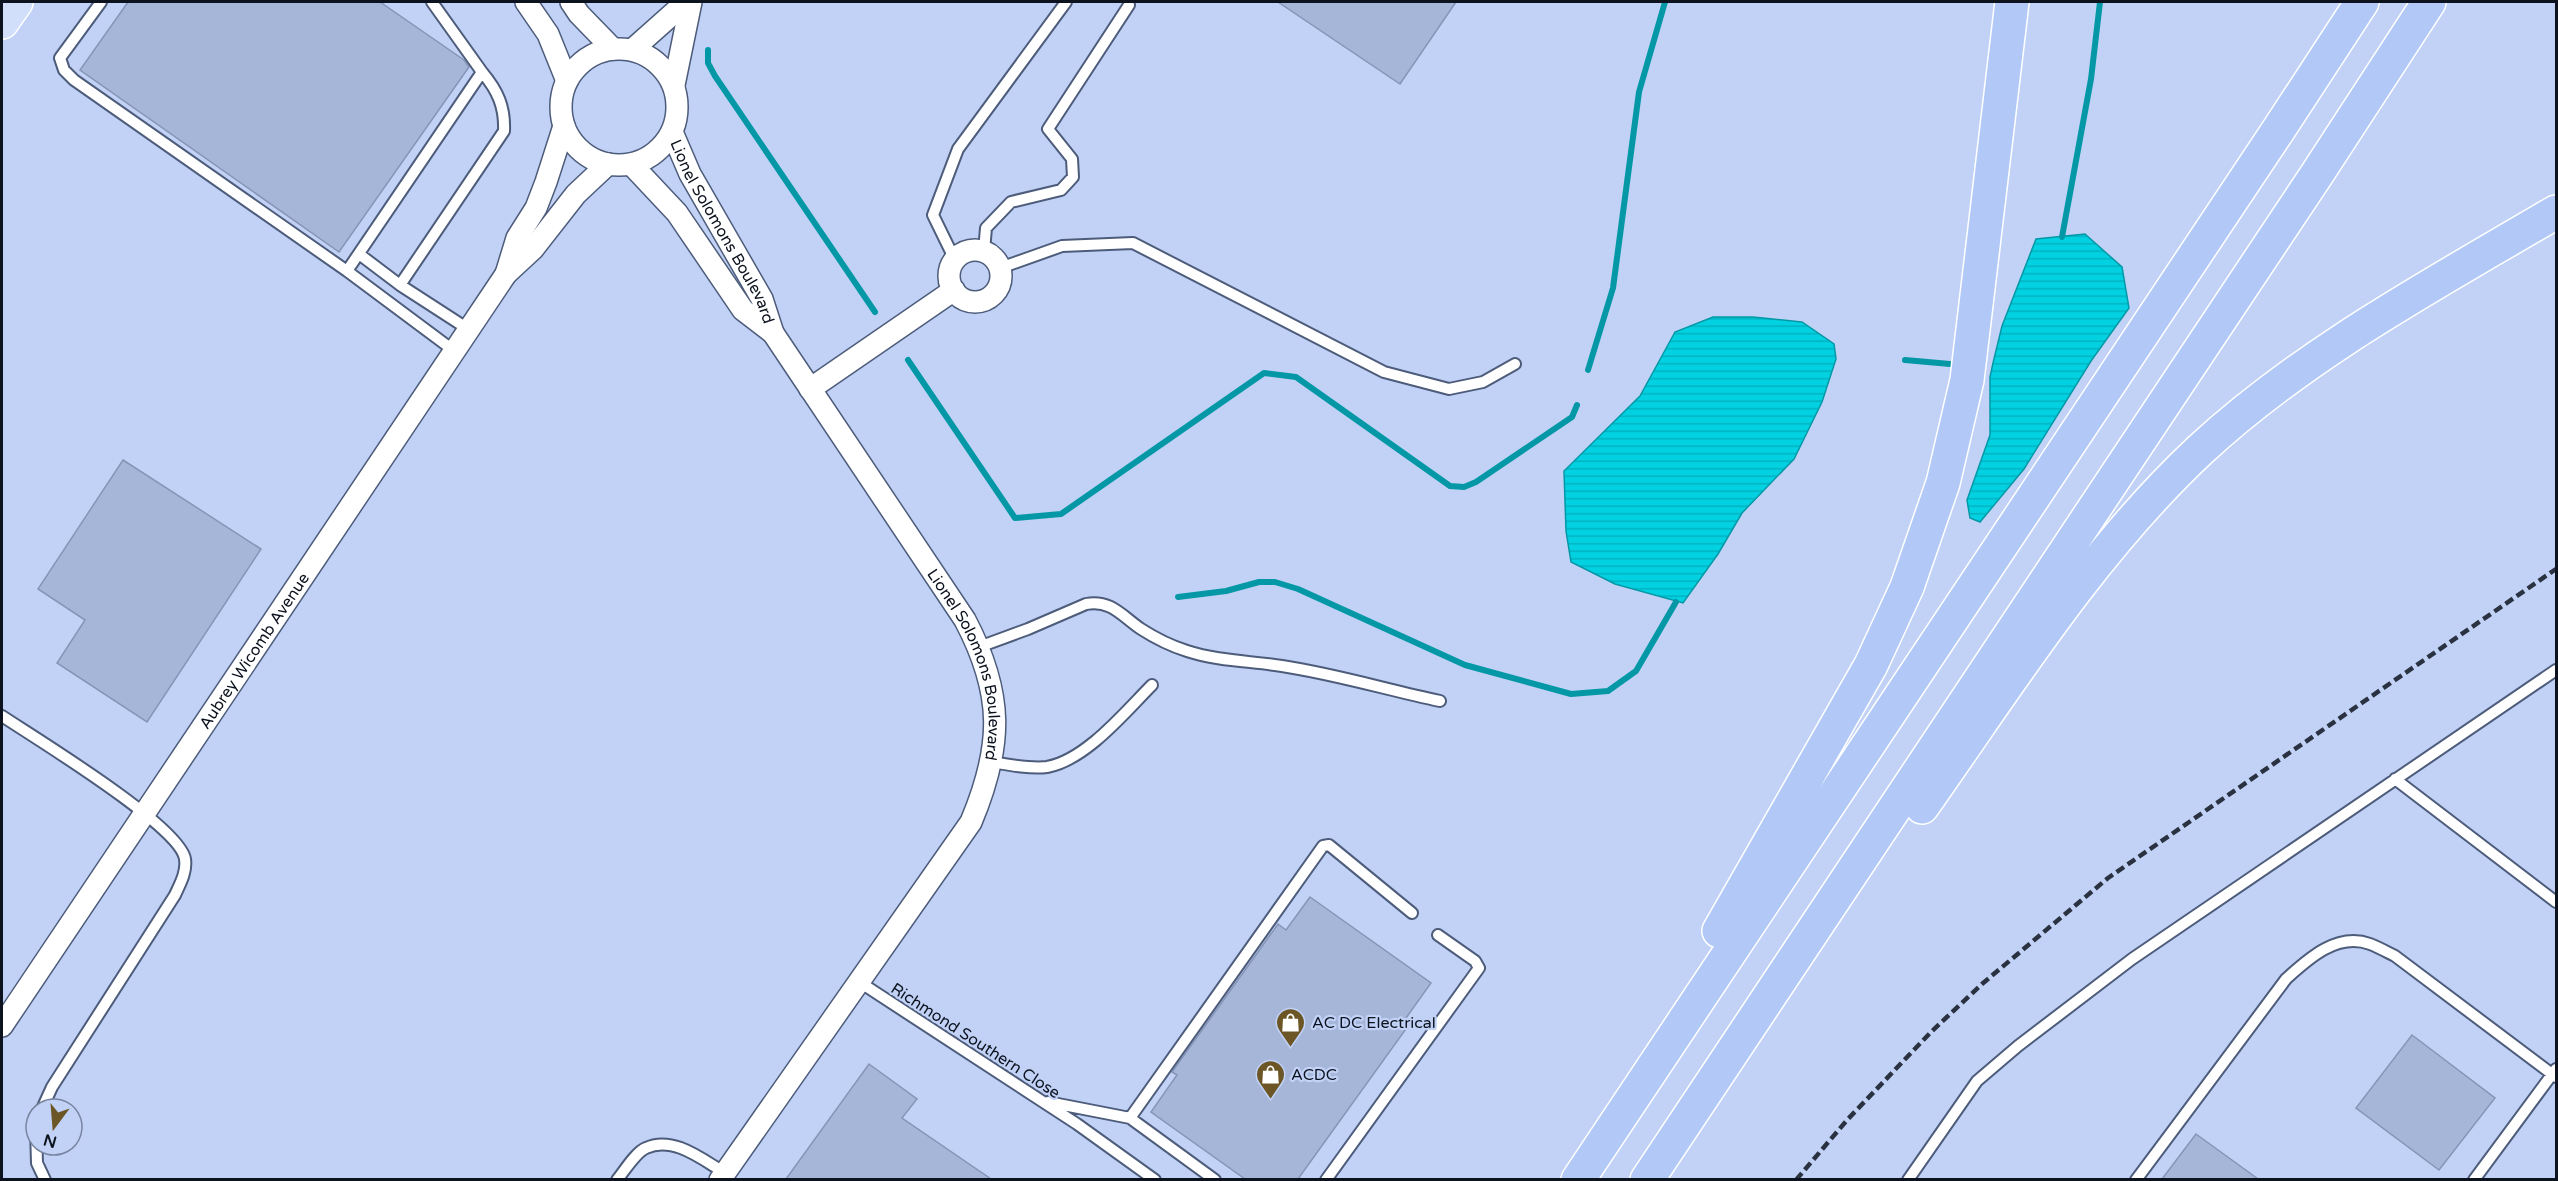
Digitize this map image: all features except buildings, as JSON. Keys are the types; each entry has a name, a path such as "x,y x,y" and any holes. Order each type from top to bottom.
{"highway":[{"path":"1607,1135 1681,997 1871,665 1907,586 1926,536 1943,483 1967,380 2012,2"},
{"path":"1578,1179 2362,2"},
{"path":"1647,1179 2323,165 2429,2"},
{"path":"1656,1179 2054,621 2150,500 2200,450 2246,410 2305,366 2361,328 2556,212"}],"main road":[{"path":"2,22 16,2"}],"street":[{"path":"526,2 548,34 567,81"},
{"path":"571,2 579,14 622,50"},
{"path":"622,50 686,2"},
{"path":"674,85 691,2"},
{"path":"622,50 649,57 663,69 674,85 678,103 677,121 657,152 641,162 622,166 608,164 584,154 570,139 564,126 561,100 567,81 579,65 595,54 622,50"},
{"name":"Aubrey Wicomb Avenue","path":"506,274 518,238 536,208 564,126"},
{"name":"Lionel Solomons Boulevard","path":"672,132 690,174 762,299 773,333 965,620 979,647 993,692 995,717 992,762 971,822 723,1176"},
{"name":"Aubrey Wicomb Avenue","path":"2,1026 506,274 533,249 576,194 608,164"},
{"name":"Lionel Solomons Boulevard","path":"631,164 678,213 742,310 773,333"},
{"path":"968,251 984,251 991,255 1000,268 1000,284 990,297 975,301 960,296 954,290 950,274 955,260 968,251"},
{"path":"810,389 954,290"}],"lane":[{"path":"101,2 60,58 64,70 74,80 347,271 453,350"},
{"path":"400,285 504,131 505,116 501,100 494,87 432,2"},
{"path":"955,260 933,215 958,149 1066,2"},
{"path":"984,251 986,228 1011,202 1061,190 1073,177 1072,159 1048,129 1129,5"},
{"path":"347,271 482,72"},
{"path":"1000,268 1062,246 1134,243 1384,372 1449,389 1483,382 1515,364"},
{"path":"359,254 400,285 468,329"},
{"path":"979,647 1096,602 1104,603 1120,612 1156,639 1186,651 1219,660 1283,666 1440,701"},
{"path":"1908,1179 1977,1081 2018,1046 2132,959 2556,670"},
{"path":"992,762 1034,767 1048,767 1062,762 1082,751 1109,729 1152,685"},
{"path":"2,716 144,812 178,843 185,859 184,875 175,895 47,1097"},
{"path":"2395,779 2556,902"},
{"path":"1130,1118 1323,846 1329,845 1412,913"},
{"path":"1326,1179 1479,968 1475,962 1438,935"},
{"path":"2136,1179 2286,979 2325,948 2342,942 2368,943 2396,956 2555,1073 2474,1179"},
{"name":"Richmond Southern Close","path":"858,981 1077,1124 1155,1179"},
{"path":"1042,1101 1130,1118 1215,1179"},
{"path":"617,1179 645,1148 667,1144 688,1151 723,1176"},
{"path":"37,1157 45,1179"}],"shaded area":[{"path":"2085,234 2122,267 2129,308 2091,361 2024,469 1980,522 1970,518 1967,500 1990,435 1990,377 2002,326 2036,239"},
{"path":"1713,317 1753,317 1802,322 1834,344 1836,359 1822,402 1794,459 1742,513 1718,554 1683,603 1615,584 1571,562 1566,531 1564,471 1640,396 1675,332"}],"waterway":[{"path":"1588,370 1613,288 1639,92 1665,2"},
{"path":"2062,237 2091,79 2100,2"},
{"path":"708,50 708,63 715,76 875,312"},
{"path":"908,360 1015,518 1061,514 1264,373 1296,377 1450,486 1464,487 1476,482 1572,417 1577,405"},
{"path":"1905,360 1950,364"},
{"path":"1178,597 1226,591 1259,582 1275,582 1298,589 1465,665 1571,694 1608,691 1636,671 1676,602"}],"railway":[{"path":"1796,1180 1848,1119 1932,1031 1982,984 2108,878 2556,569"}],"place":[{"name":"AC DC Electrical","path":"1291,1048"},
{"name":"ACDC","path":"1270,1100"}]}
